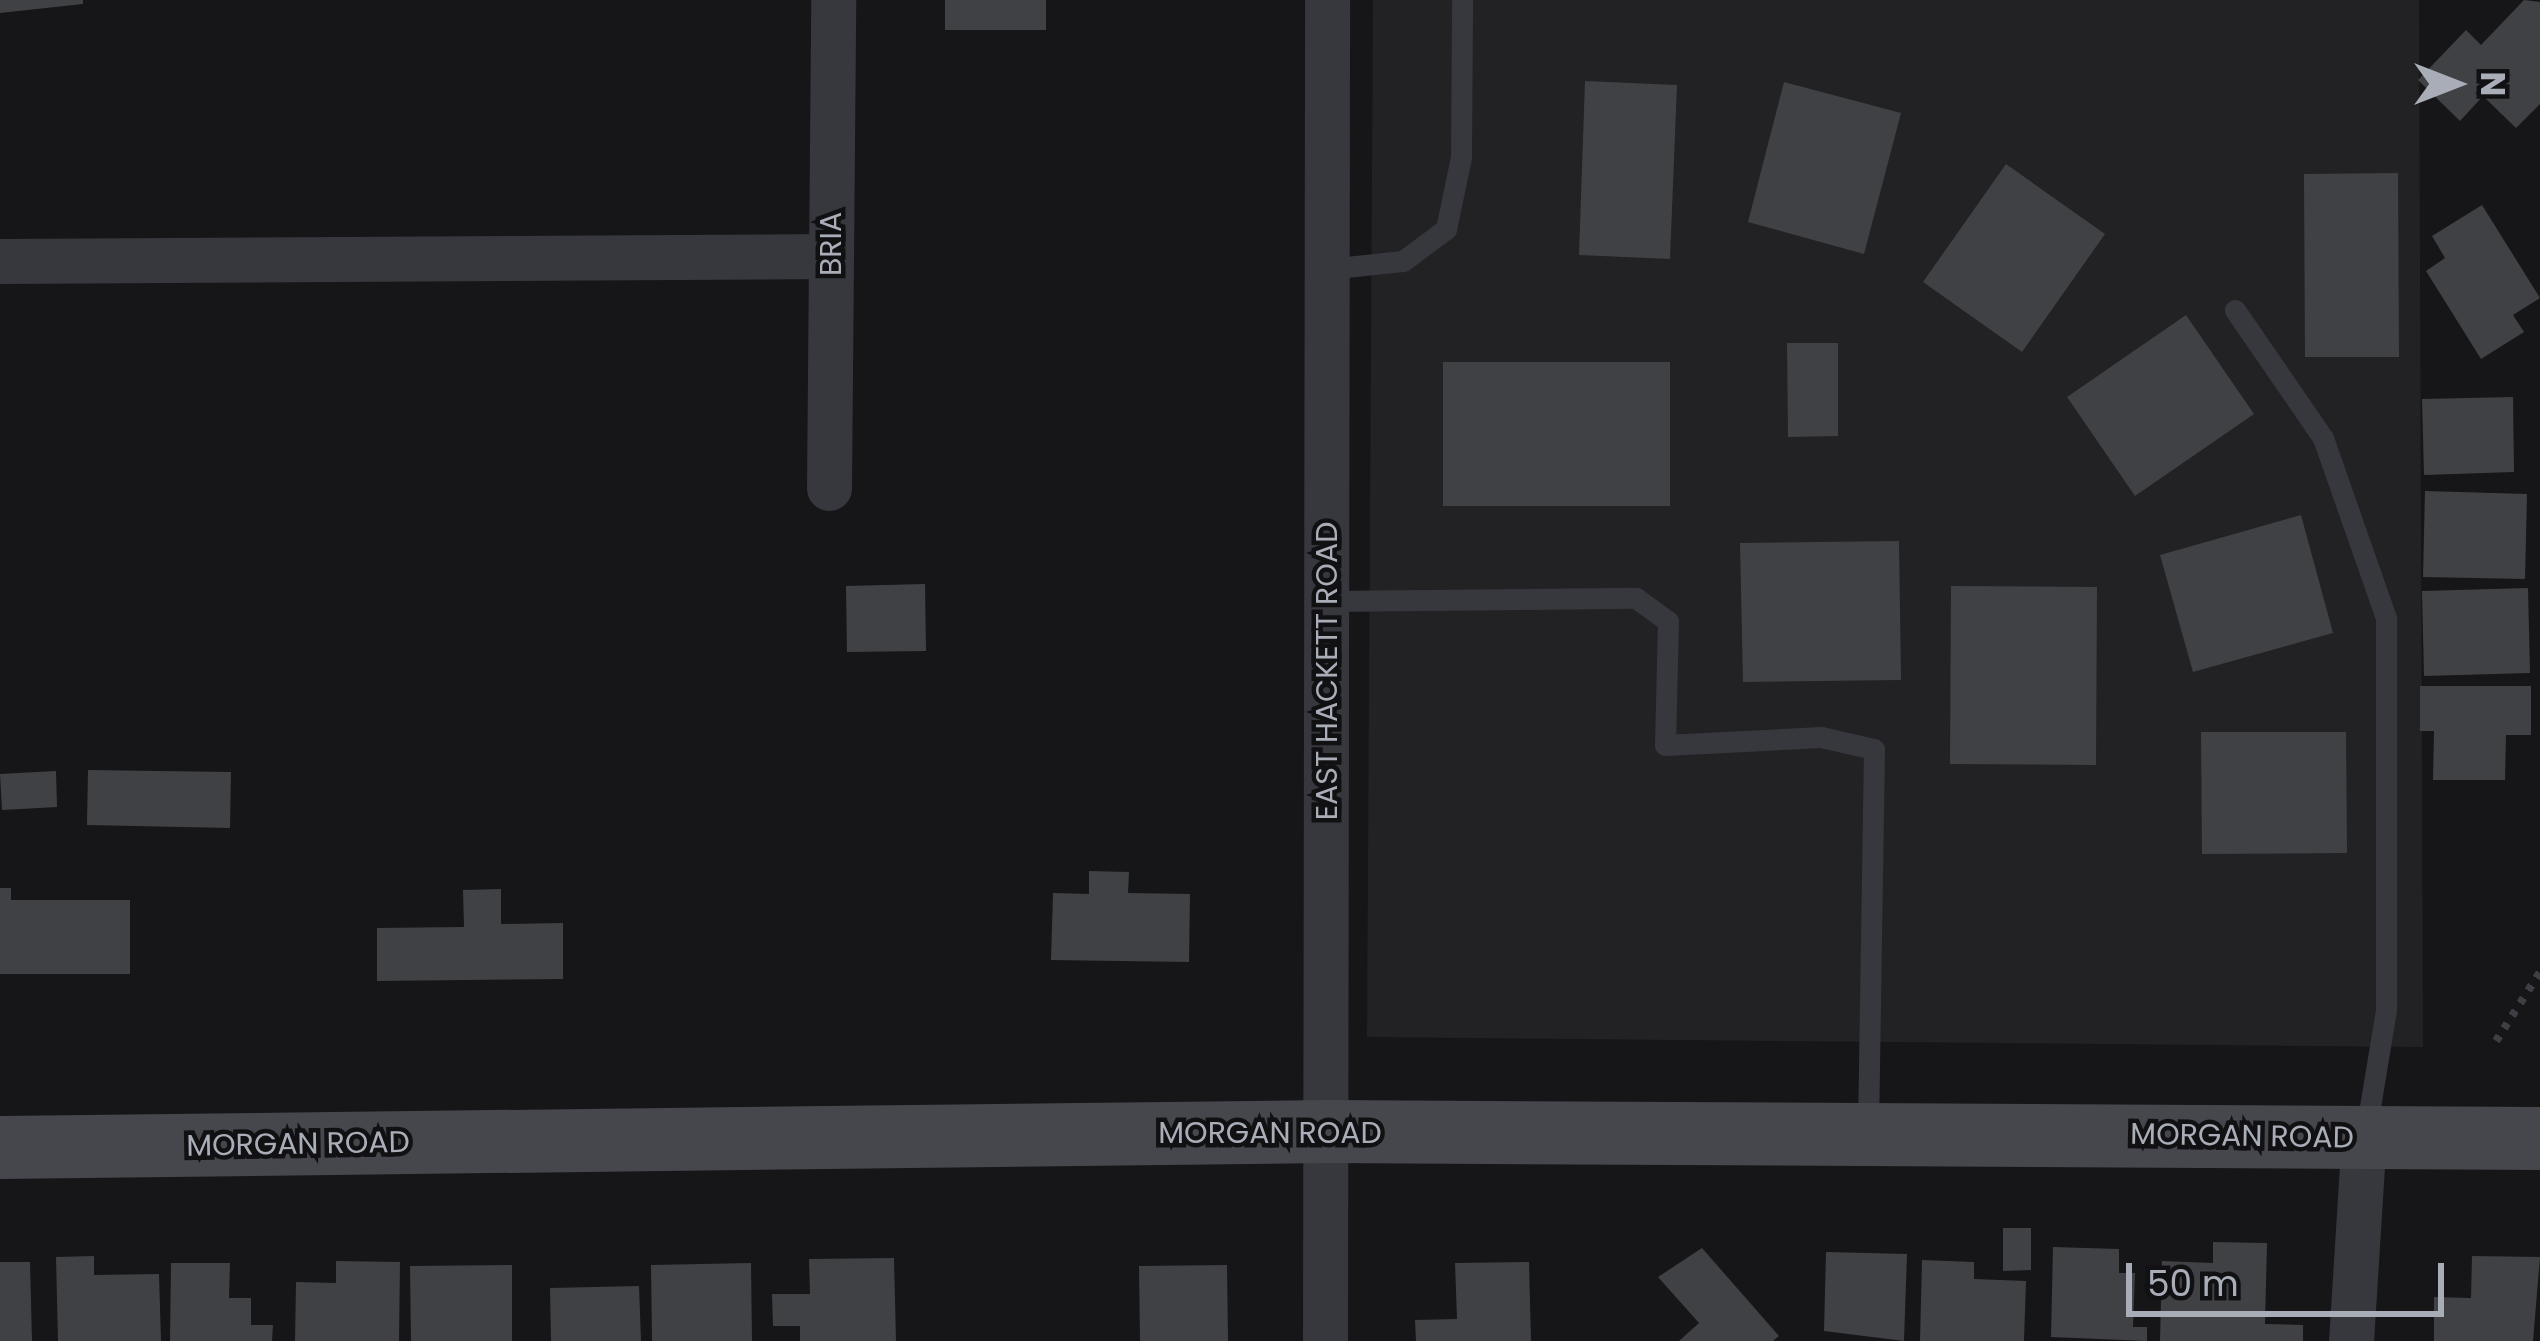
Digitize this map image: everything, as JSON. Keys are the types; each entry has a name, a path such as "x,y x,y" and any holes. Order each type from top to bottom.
{"street":[{"name":"BRIA","path":"829,488 833,0"},
{"name":"EAST HACKETT ROAD","path":"1325,1341 1327,0"},
{"path":"0,261 831,256"},
{"name":"MORGAN ROAD","path":"0,1147 1327,1131 2540,1138"},
{"path":"2350,1341 2364,1137"}],"lane":[{"path":"1327,269 1403,261 1446,229 1461,157 1462,0"},
{"path":"2235,310 2323,438 2386,618 2386,1010 2364,1137"},
{"path":"1327,601 1636,598 1668,621 1664,745 1821,737 1874,749 1868,1132"}],"path":[{"path":"2496,1041 2540,973"}],"shaded area":[{"path":"1373,0 2419,0 2423,1047 1367,1037"}],"building":[{"path":"0,0 83,0 83,4 0,13"},
{"path":"945,0 1046,0 1046,30 945,30"},
{"path":"2524,0 2540,2 2540,104 2516,128 2483,96 2460,121 2418,80 2466,30 2481,45"},
{"path":"1585,81 1677,85 1670,259 1579,255"},
{"path":"1784,82 1901,113 1864,254 1748,222"},
{"path":"2006,164 2105,234 2022,352 1923,282"},
{"path":"2398,173 2399,357 2305,357 2304,174"},
{"path":"2482,205 2540,298 2513,315 2524,332 2481,359 2426,271 2445,258 2432,236"},
{"path":"2186,315 2254,414 2135,496 2067,397"},
{"path":"1787,343 1838,343 1838,436 1788,437"},
{"path":"1443,362 1670,362 1670,506 1443,506"},
{"path":"2513,397 2514,472 2424,475 2422,399"},
{"path":"2425,491 2527,494 2525,579 2423,577"},
{"path":"2301,515 2333,633 2193,672 2160,555"},
{"path":"1899,541 1901,680 1743,682 1740,543"},
{"path":"925,584 926,651 847,652 846,586"},
{"path":"1951,586 2097,587 2096,765 1950,764"},
{"path":"2528,588 2530,673 2424,676 2422,591"},
{"path":"2420,686 2531,686 2531,735 2506,735 2505,780 2433,780 2434,731 2420,731"},
{"path":"2201,732 2346,732 2347,853 2202,854"},
{"path":"88,770 231,772 230,828 87,825"},
{"path":"56,771 57,807 2,810 0,774"},
{"path":"1089,871 1129,872 1128,893 1190,894 1189,962 1051,960 1053,893 1089,894"},
{"path":"0,888 11,888 11,900 130,900 130,974 0,974"},
{"path":"501,889 501,924 563,923 563,979 377,981 377,928 464,927 463,890"},
{"path":"2003,1228 2031,1228 2031,1270 2003,1271"},
{"path":"2213,1242 2267,1243 2265,1324 2303,1325 2303,1341 2160,1341 2162,1261 2213,1263"},
{"path":"2053,1247 2119,1249 2119,1273 2135,1273 2133,1327 2147,1327 2147,1341 2051,1337"},
{"path":"1702,1248 1779,1336 1773,1341 1679,1341 1699,1323 1658,1277"},
{"path":"1826,1252 1907,1254 1904,1341 1824,1331"},
{"path":"94,1256 94,1275 159,1274 161,1341 58,1341 56,1257"},
{"path":"2472,1256 2540,1257 2533,1341 2434,1341 2434,1297 2471,1298"},
{"path":"894,1258 896,1341 800,1341 800,1326 773,1326 772,1294 810,1294 809,1259"},
{"path":"1922,1260 1974,1262 1974,1279 2026,1281 2024,1341 1920,1341"},
{"path":"336,1261 400,1262 399,1341 295,1341 296,1282 336,1283"},
{"path":"0,1262 30,1262 32,1341 0,1341"},
{"path":"1529,1262 1531,1341 1416,1341 1415,1320 1457,1319 1455,1263"},
{"path":"171,1263 230,1263 229,1298 251,1298 251,1325 273,1325 272,1341 170,1341"},
{"path":"751,1263 752,1341 652,1341 651,1265"},
{"path":"512,1265 512,1341 411,1341 410,1266"},
{"path":"1227,1265 1228,1341 1140,1341 1139,1266"},
{"path":"639,1286 641,1341 551,1341 550,1288"}]}
